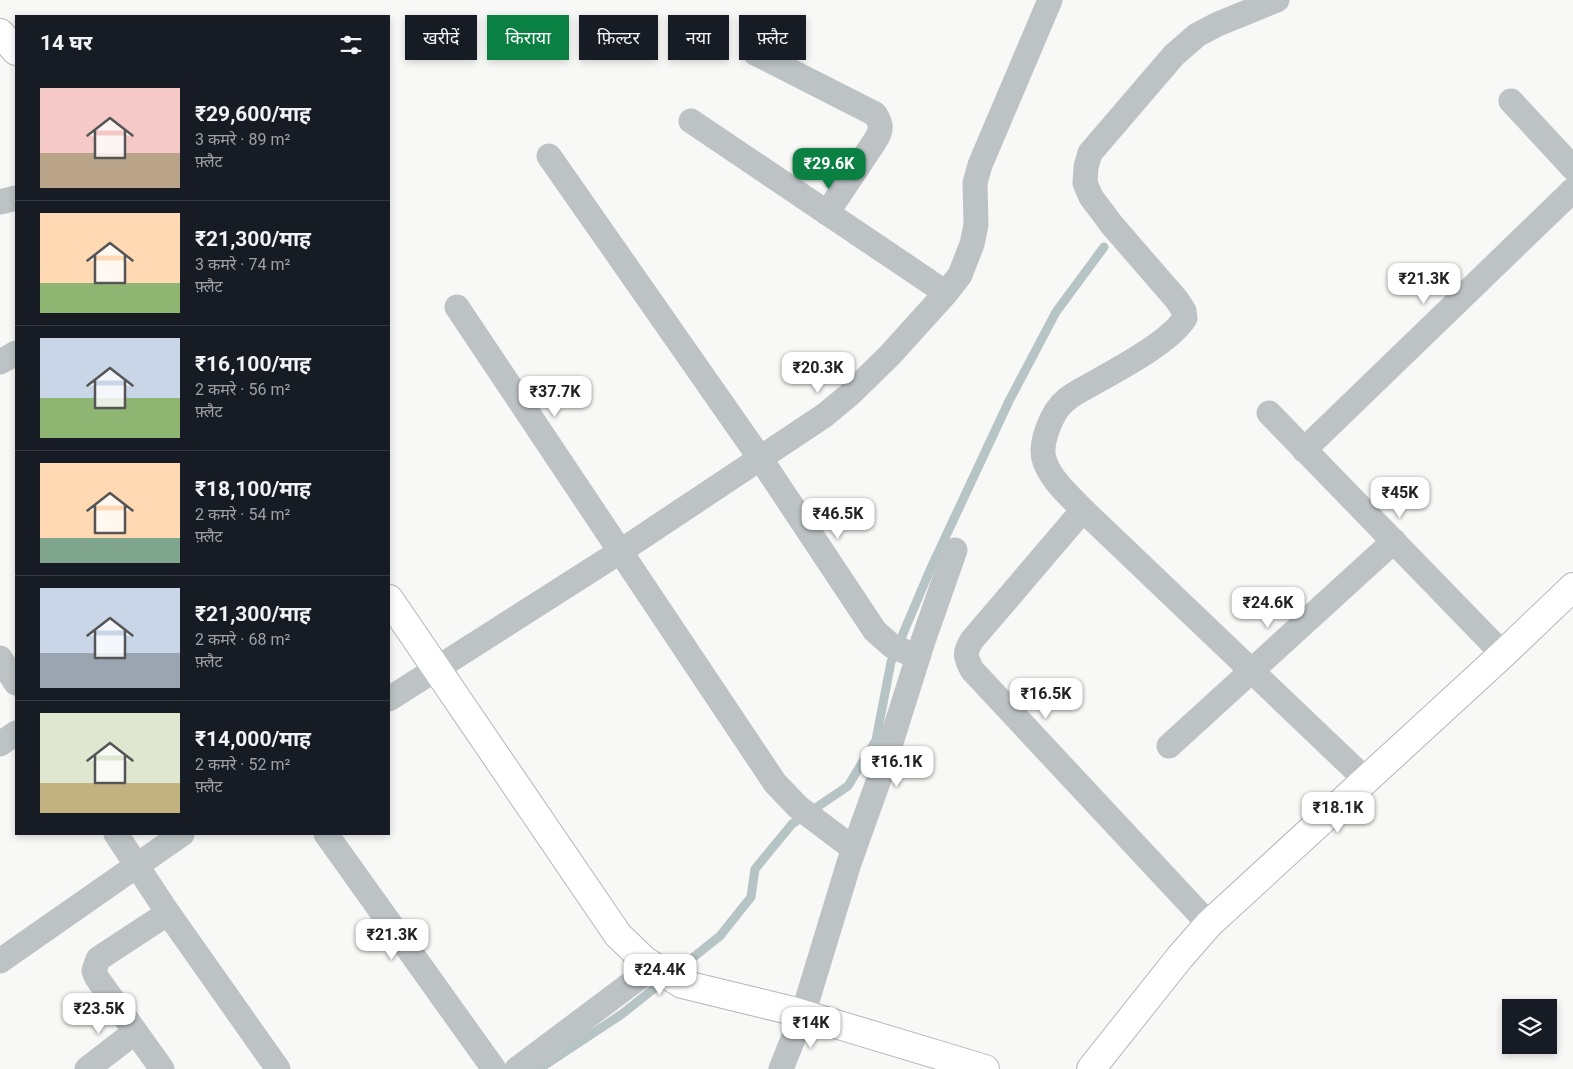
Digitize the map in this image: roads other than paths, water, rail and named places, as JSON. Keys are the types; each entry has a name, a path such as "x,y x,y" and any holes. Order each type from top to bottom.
{"street":[{"path":"390,698 438,670 621,552 825,414 849,395 885,360 960,275 972,244 976,225 975,183 980,165 1050,0"},
{"path":"1277,0 1218,24 1197,35 1174,55 1090,154 1084,183 1091,197 1119,233 1177,300 1184,311 1185,318 1170,335 1120,368 1074,393 1063,402 1045,436 1042,449 1044,461 1051,474 1083,510 1366,780"},
{"path":"0,33 15,49"},
{"path":"770,60 875,114 881,123 881,132 827,213"},
{"path":"1511,101 1573,168"},
{"path":"690,121 946,293"},
{"path":"549,156 760,458 875,631 907,652"},
{"path":"1304,450 1573,190"},
{"path":"0,202 15,198"},
{"path":"457,307 775,783 806,814 854,849"},
{"path":"0,362 15,354"},
{"path":"1269,413 1503,654"},
{"path":"1083,510 972,640 966,649 966,658 972,670 1209,924"},
{"path":"1169,746 1394,541"},
{"path":"781,1069 803,1014 854,849 899,720 907,652 955,550"},
{"path":"1091,1069 1180,957 1209,924 1503,654 1573,587"},
{"path":"390,601 618,935 645,961 665,974 985,1069"},
{"path":"0,658 15,681"},
{"path":"0,744 15,734"},
{"path":"117,835 168,913 278,1069"},
{"path":"0,961 181,835"},
{"path":"327,835 494,1069"},
{"path":"162,1069 97,978 94,971 98,959 168,913"},
{"path":"517,1069 665,974"},
{"path":"87,1069 135,1032"}],"waterway":[{"path":"539,1069 622,1014 720,936 751,897 755,869 792,824 848,786 876,740 891,662 930,570 1009,401 1056,312 1104,247"}]}
